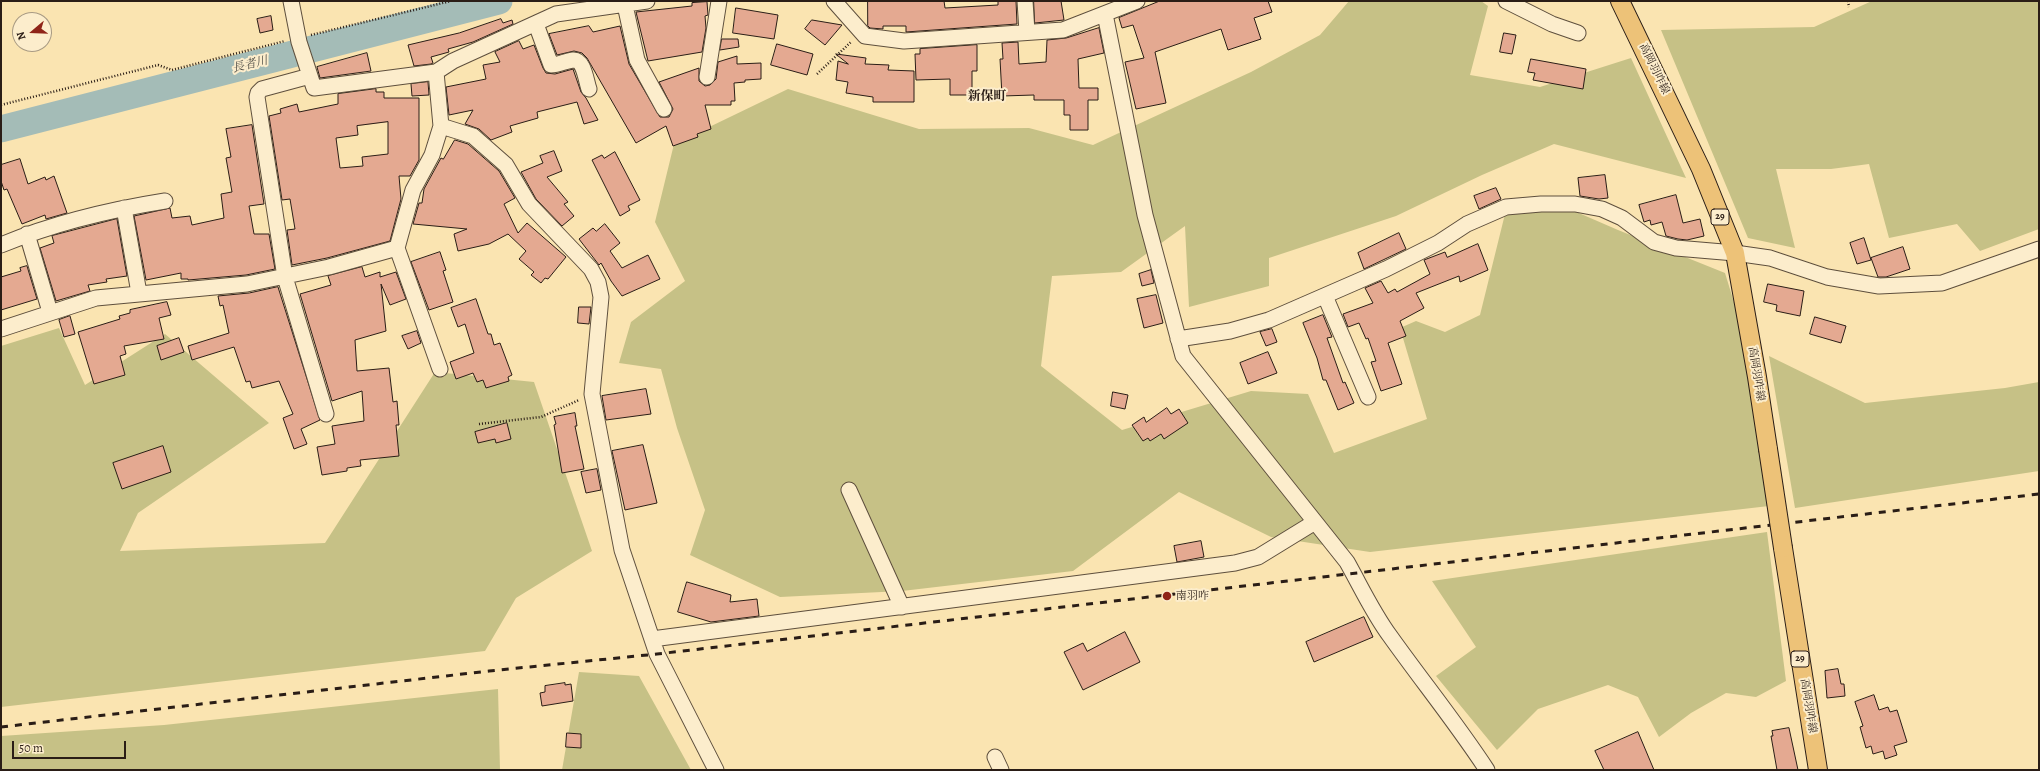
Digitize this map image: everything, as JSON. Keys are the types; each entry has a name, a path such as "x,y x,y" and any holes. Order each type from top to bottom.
{"main road":[{"name":"高岡羽咋線","path":"1620,1 1701,169 1735,253 1757,377 1818,770"}],"street":[{"path":"291,1 298,40 314,88 436,72 452,61 536,24 554,8 625,5 647,1"},
{"path":"707,77 719,1"},
{"path":"834,1 865,36 904,41 1063,30 1105,14 1130,2"},
{"path":"1025,1 1027,32"},
{"path":"1506,1 1531,7 1552,24 1578,33"},
{"path":"625,5 637,60 664,109"},
{"path":"1105,14 1145,215 1183,356 1347,562 1359,587 1389,636 1467,740 1487,770"},
{"path":"536,24 551,65 574,60 579,62 583,67 589,89"},
{"path":"308,71 262,89 258,93 285,276 326,414"},
{"path":"436,72 441,126 432,155 413,190 398,248 440,369"},
{"path":"441,126 473,136 506,165 529,204 571,246 591,269 598,282 601,297 592,394 622,550 659,659 716,770"},
{"path":"1,245 27,234 88,216 165,201"},
{"path":"1178,339 1230,331 1269,320 1399,262 1438,243 1467,224 1506,207 1542,204 1568,204 1602,209 1622,218 1654,242 1676,248 1735,253 1770,258 1827,277 1879,286 1942,283 2039,249"},
{"path":"124,208 139,293"},
{"path":"27,234 50,312"},
{"path":"1,329 96,298 248,284 329,267 398,248"},
{"path":"1325,296 1368,397"},
{"path":"849,490 902,607"},
{"path":"652,639 1235,563 1258,558 1315,522"}],"path":[{"path":"1,105 158,65 172,70 451,1"},
{"path":"1848,1 1850,7"},
{"path":"817,74 861,32"},
{"path":"479,424 541,417 592,394"}],"shaded area":[{"path":"1349,1 1481,1 1488,6 1470,75 1540,87 1631,58 1686,178 1554,144 1482,175 1396,216 1269,258 1269,286 1189,307 1185,226 1121,272 1052,276 1041,366 1122,430 1251,391 1308,394 1334,453 1427,419 1400,328 1416,321 1445,332 1480,315 1505,214 1558,204 1725,273 1740,322 1769,506 1370,552 1271,537 1179,492 1073,571 902,591 780,597 690,555 705,510 677,428 661,369 619,363 631,322 685,281 655,222 674,144 788,89 919,129 1029,128 1093,145 1251,72 1320,35"},
{"path":"1872,1 2039,1 2039,229 1980,251 1957,224 1889,238 1869,164 1831,169 1776,169 1795,248 1748,238 1661,30 1814,27"},
{"path":"59,328 85,385 165,334 269,423 138,513 120,551 325,543 435,372 534,382 592,551 516,598 485,651 1,707 1,346"},
{"path":"1769,356 1865,403 2005,388 2039,382 2039,471 1795,508"},
{"path":"1767,532 1786,681 1756,697 1726,693 1691,713 1659,737 1638,697 1608,685 1538,709 1497,750 1436,676 1476,647 1432,581"},
{"path":"579,672 639,676 691,770 562,770"},
{"path":"498,689 500,770 1,770 1,736 164,725"}],"building":[{"path":"868,1 944,1 945,8 998,5 998,1 1016,1 1017,24 906,32 906,26 883,26 883,29 870,28 868,26"},
{"path":"1034,1 1061,1 1064,20 1035,23"},
{"path":"1160,1 1268,1 1272,12 1254,18 1261,39 1228,50 1221,29 1155,52 1166,103 1136,109 1125,62 1144,58 1133,25 1122,28 1119,18"},
{"path":"707,2 708,15 705,16 706,28 702,52 648,61 636,12 692,6 692,3"},
{"path":"736,8 778,15 774,39 733,33"},
{"path":"271,16 273,30 260,33 257,19"},
{"path":"501,19 503,23 512,20 513,24 473,42 448,49 449,52 431,57 433,63 431,64 414,66 408,45 459,33"},
{"path":"812,20 842,25 825,45 805,29"},
{"path":"589,26 593,32 620,26 629,64 660,117 669,117 673,109 659,82 699,68 699,81 705,86 710,85 716,79 718,62 737,56 737,64 761,63 761,79 745,80 745,82 734,83 735,101 731,101 731,105 705,105 711,129 697,134 698,137 673,146 666,126 636,143 587,58 582,53 574,51 557,55 549,34"},
{"path":"1099,28 1104,53 1078,59 1079,88 1098,88 1098,100 1088,100 1088,130 1070,130 1070,115 1064,115 1064,100 1034,100 1034,95 1002,96 1000,59 1003,59 1002,43 1018,42 1019,64 1046,62 1047,40 1066,38"},
{"path":"1504,33 1516,35 1512,54 1500,52"},
{"path":"722,39 738,39 739,47 720,50"},
{"path":"519,41 523,49 534,45 546,73 555,74 573,69 581,92 598,120 584,124 577,102 537,112 538,118 510,126 512,132 491,140 479,129 465,124 473,110 449,115 446,87 486,79 483,65 500,62 495,52"},
{"path":"777,44 813,54 807,75 771,65"},
{"path":"977,45 977,71 972,71 972,95 950,95 950,79 916,80 915,54 920,54 920,49"},
{"path":"367,53 371,71 320,78 317,67"},
{"path":"836,54 866,58 865,64 889,65 888,70 914,71 914,102 873,102 873,97 846,93 848,82 836,80 838,61 848,64"},
{"path":"1531,59 1586,69 1583,89 1533,80 1535,73 1528,72"},
{"path":"428,82 429,95 412,96 411,84"},
{"path":"376,89 376,92 384,92 384,98 419,98 419,160 410,176 399,176 401,199 390,241 327,258 292,265 287,230 295,229 290,199 282,200 269,116 281,113 280,109 297,104 299,112 338,104 338,94","holes":["388,122 388,154 362,157 363,166 340,168 336,138 358,135 357,126"]},
{"path":"252,125 264,204 249,206 254,234 269,234 275,269 246,275 188,280 181,279 181,273 146,280 134,216 170,208 172,218 190,216 192,225 224,218 221,194 232,192 226,158 231,157 226,129"},
{"path":"455,140 468,144 499,171 515,198 504,204 518,233 527,223 566,257 548,279 545,278 541,283 531,275 534,272 519,259 526,251 508,234 489,244 458,251 454,234 467,229 413,224 419,203 422,203 424,189 441,158 443,159"},
{"path":"554,151 562,171 547,177 568,202 564,204 574,216 562,226 536,199 521,172 543,163 540,156"},
{"path":"615,152 640,200 628,206 630,210 620,216 592,160 602,155 604,158"},
{"path":"20,159 28,184 45,177 46,180 54,176 67,213 46,219 45,215 22,224 7,189 4,190 1,181 1,165"},
{"path":"1605,175 1608,198 1599,199 1580,196 1578,178"},
{"path":"1496,188 1501,199 1479,209 1474,196"},
{"path":"1676,195 1683,223 1700,219 1704,236 1687,240 1678,239 1666,236 1662,222 1651,225 1650,220 1644,222 1639,205"},
{"path":"117,219 127,276 106,279 107,282 88,285 90,291 56,301 40,248 54,243 52,236"},
{"path":"605,224 620,243 610,251 622,268 648,255 660,279 622,296 611,281 601,263 599,265 579,239 593,228 596,231"},
{"path":"1399,233 1406,249 1364,269 1358,253"},
{"path":"1864,238 1871,260 1857,264 1850,243"},
{"path":"1478,244 1488,270 1460,282 1459,276 1416,293 1424,308 1400,321 1406,336 1388,343 1402,384 1381,391 1371,362 1376,361 1368,338 1366,339 1359,323 1348,327 1343,314 1373,303 1365,288 1381,281 1388,293 1395,289 1397,292 1430,274 1424,260 1445,252 1447,257"},
{"path":"1903,247 1910,269 1886,277 1878,277 1871,258"},
{"path":"440,252 446,270 443,271 453,302 429,310 411,262"},
{"path":"27,266 37,299 1,310 1,277 21,271 20,268"},
{"path":"362,267 365,277 380,272 380,277 396,272 406,299 390,305 381,284 386,331 355,340 357,371 389,368 393,402 397,401 399,425 396,425 399,456 360,460 361,466 347,468 347,471 322,475 317,447 335,444 332,426 364,421 362,391 332,401 300,294 331,285 328,276"},
{"path":"1151,270 1154,283 1142,286 1139,274"},
{"path":"1768,284 1804,291 1800,316 1776,311 1777,305 1764,302"},
{"path":"278,287 320,420 301,429 307,444 294,449 283,418 293,414 279,381 252,388 250,381 246,382 234,347 192,360 188,346 229,333 223,305 220,306 218,296 249,293"},
{"path":"1156,295 1163,323 1144,328 1137,299"},
{"path":"476,299 488,334 491,334 494,345 500,343 512,375 508,377 509,381 486,388 483,380 477,382 473,373 456,379 450,362 474,353 465,324 458,327 451,308"},
{"path":"167,302 171,315 159,318 164,339 124,346 126,354 120,356 125,375 94,384 78,332 120,319 119,316 130,313 130,310"},
{"path":"579,307 591,307 589,324 578,323"},
{"path":"1323,315 1332,337 1327,338 1343,383 1345,382 1354,403 1338,410 1326,380 1323,380 1317,358 1303,323"},
{"path":"70,316 75,334 64,337 59,320"},
{"path":"1815,317 1846,326 1841,343 1810,334"},
{"path":"1272,329 1277,342 1266,346 1260,332"},
{"path":"417,331 421,343 408,349 402,336"},
{"path":"179,338 184,352 161,360 157,346"},
{"path":"1268,352 1277,373 1248,384 1240,363"},
{"path":"646,389 651,414 606,420 602,396"},
{"path":"1113,392 1128,395 1125,409 1111,406"},
{"path":"1167,408 1171,414 1179,409 1188,423 1164,439 1161,434 1150,441 1148,438 1143,441 1132,425 1144,417 1146,422"},
{"path":"575,413 577,426 575,426 584,469 562,473 554,417"},
{"path":"507,423 511,439 496,443 495,439 478,443 475,432"},
{"path":"643,445 657,503 625,510 612,451"},
{"path":"163,446 171,472 122,489 113,463"},
{"path":"597,469 601,490 586,493 581,472"},
{"path":"1201,541 1204,557 1177,562 1174,546"},
{"path":"687,582 731,595 730,602 757,599 759,616 711,622 678,612"},
{"path":"1364,617 1373,637 1314,662 1306,642"},
{"path":"1125,632 1140,662 1083,690 1064,652 1083,643 1087,651"},
{"path":"1838,669 1841,684 1844,684 1845,696 1827,698 1825,671"},
{"path":"565,683 565,685 571,684 573,701 542,706 540,693 545,692 545,686"},
{"path":"1874,695 1879,710 1888,707 1890,712 1897,710 1907,742 1894,746 1897,755 1885,759 1883,751 1873,754 1871,746 1866,748 1860,727 1863,726 1855,702"},
{"path":"1789,728 1798,770 1777,770 1771,736 1773,736 1772,731"},
{"path":"1638,732 1654,770 1604,770 1595,751"},
{"path":"567,733 581,734 581,748 566,747"}],"waterway":[{"name":"長者川","path":"1,129 499,1"}],"railway":[{"path":"1,727 489,671 657,654 2039,494"}],"place":[{"name":"南羽咋","path":"1167,596"}],"district":[{"name":"新保町","path":"987,97"}]}
